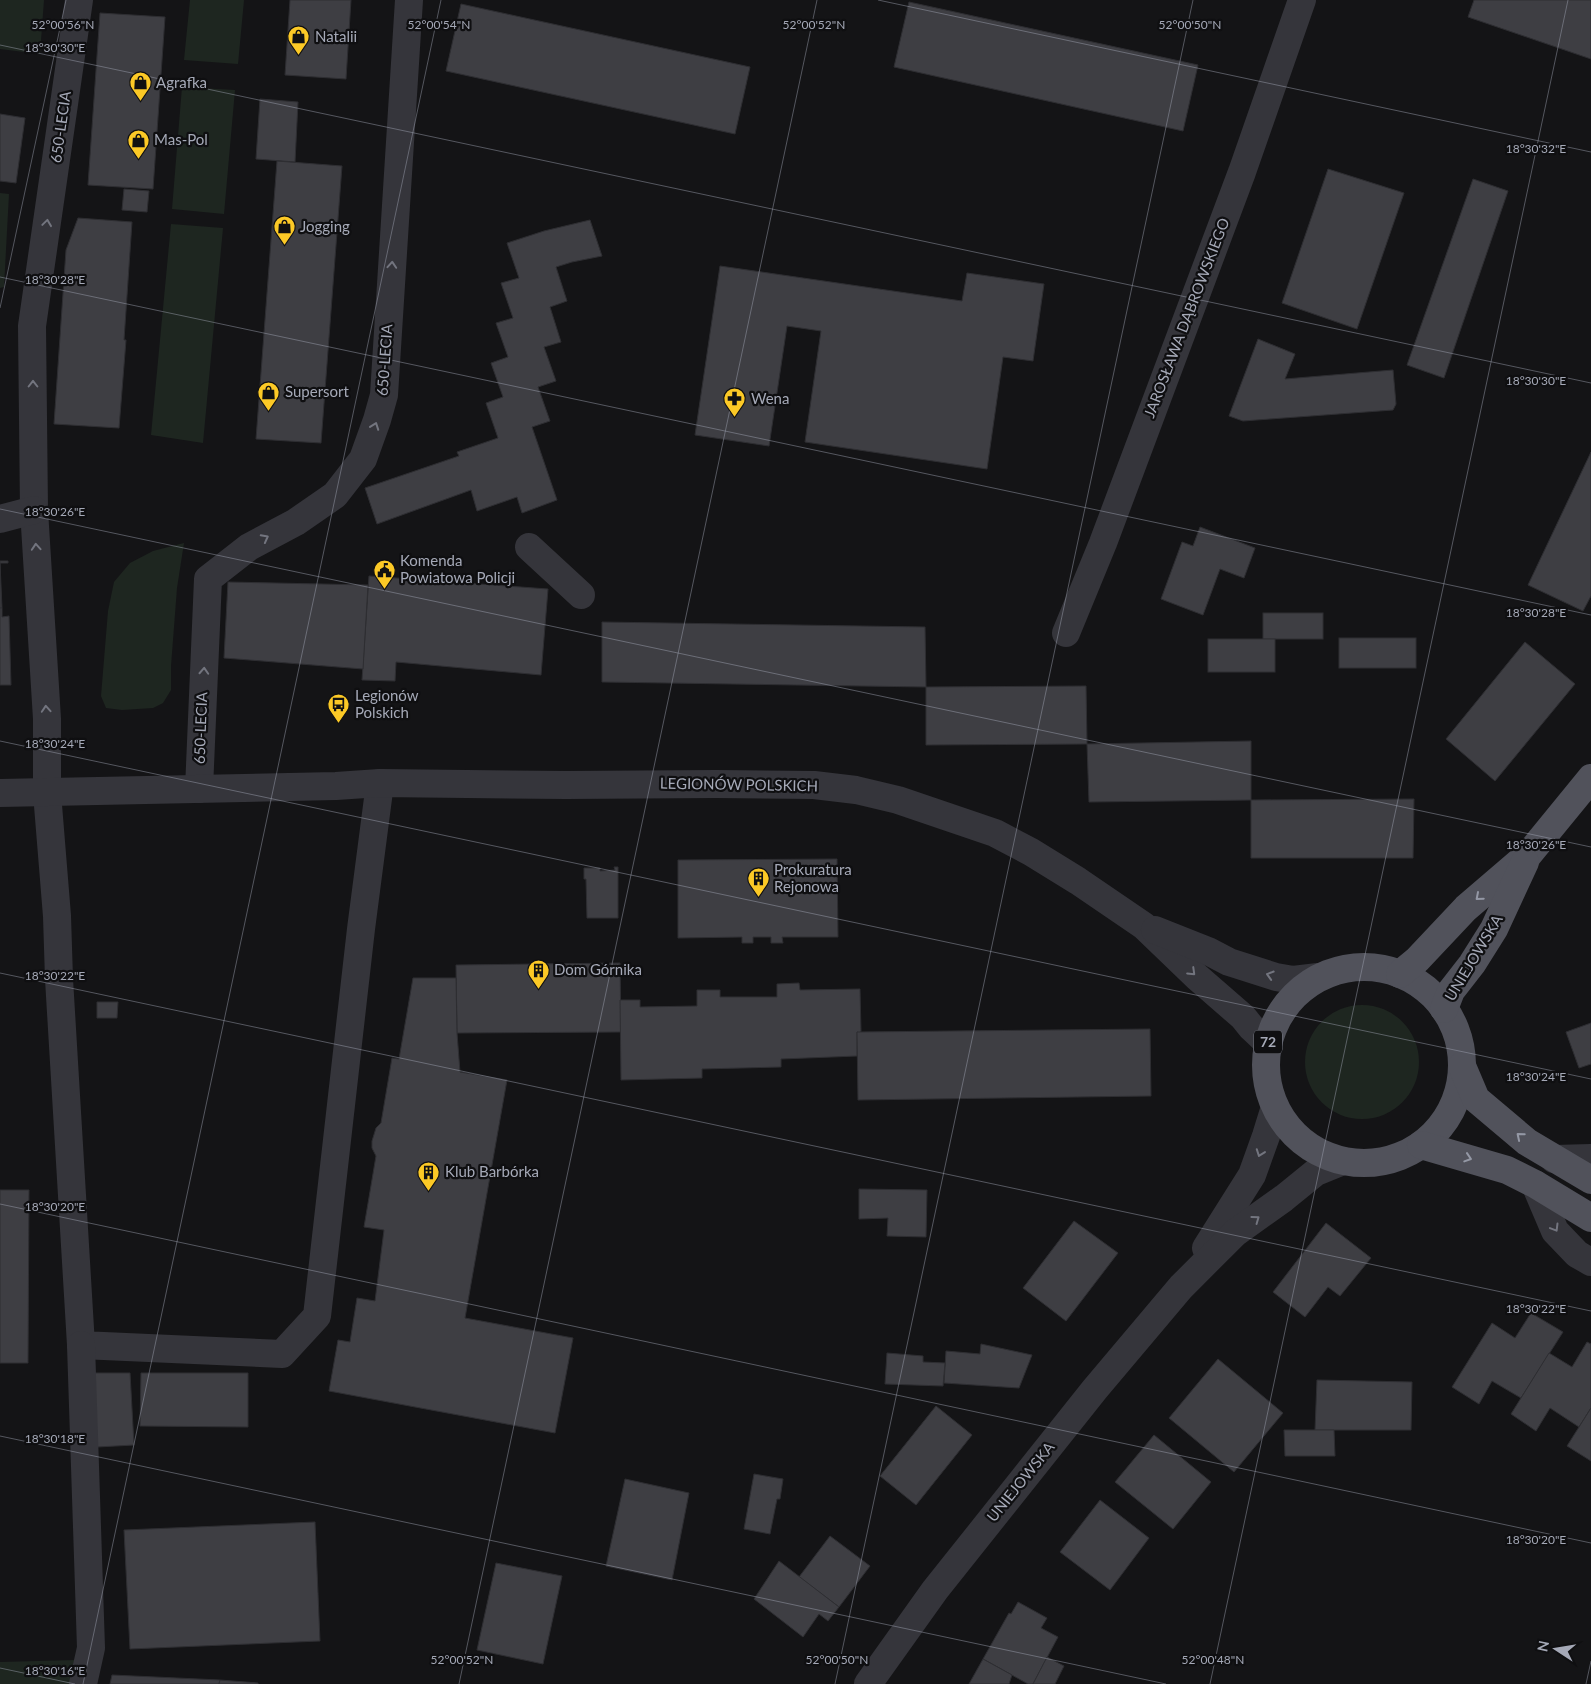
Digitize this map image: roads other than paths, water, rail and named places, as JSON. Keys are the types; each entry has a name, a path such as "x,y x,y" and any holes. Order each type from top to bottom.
{"main road":[{"name":"UNIEJOWSKA","path":"1400,974 1417,960 1466,908 1528,854 1591,778"},
{"name":"UNIEJOWSKA","path":"1444,1009 1450,991 1472,964 1494,929 1528,854"},
{"name":"72","path":"1373,967 1400,974 1417,983 1432,995 1444,1009 1454,1026 1460,1046 1462,1066 1459,1088 1451,1110 1438,1129 1421,1144 1397,1157 1370,1163 1343,1161 1315,1150 1291,1131 1274,1107 1266,1075 1268,1043 1278,1016 1295,994 1318,977 1345,968 1373,967"},
{"name":"72","path":"1462,1066 1476,1099 1527,1142 1591,1180"},
{"path":"1421,1144 1507,1170 1535,1184 1591,1218"}],"street":[{"name":"650-LECIA","path":"79,0 32,326 34,510 47,719 47,793 57,916 59,979 81,1345 91,1648 83,1684"},
{"name":"650-LECIA","path":"199,789 208,579 249,547 296,522 335,495 363,459 384,395 409,0"},
{"name":"JAROSŁAWA DĄBROWSKIEGO","path":"1066,633 1103,543 1242,172 1302,0"},
{"path":"0,519 34,510"},
{"path":"529,547 581,595"},
{"path":"81,1345 282,1354 317,1316 361,929 380,784"},
{"name":"LEGIONÓW POLSKICH","path":"0,793 380,784 566,786 814,785 856,790 898,800 995,833 1070,876 1144,926 1197,977 1243,1017 1268,1043"},
{"name":"LEGIONÓW POLSKICH","path":"1144,926 1208,951 1230,962 1276,977 1293,980 1318,977"},
{"name":"UNIEJOWSKA","path":"1181,1287 1252,1175 1274,1107"},
{"path":"1554,1159 1591,1158"},
{"name":"UNIEJOWSKA","path":"868,1684 935,1590 1095,1389 1181,1287 1236,1233 1316,1172 1343,1161"},
{"path":"1535,1184 1554,1231 1577,1254 1591,1262"}],"place":[{"name":"Natalii","path":"299,56"},
{"name":"Agrafka","path":"140,102"},
{"name":"Mas-Pol","path":"138,159"},
{"name":"Jogging","path":"284,246"},
{"name":"Supersort","path":"269,411"},
{"name":"Wena","path":"735,418"},
{"name":"Komenda Powiatowa Policji","path":"384,589"},
{"name":"Legionów Polskich","path":"339,724"},
{"name":"Prokuratura Rejonowa","path":"758,898"},
{"name":"Dom Górnika","path":"538,989"},
{"name":"Klub Barbórka","path":"429,1191"}]}
